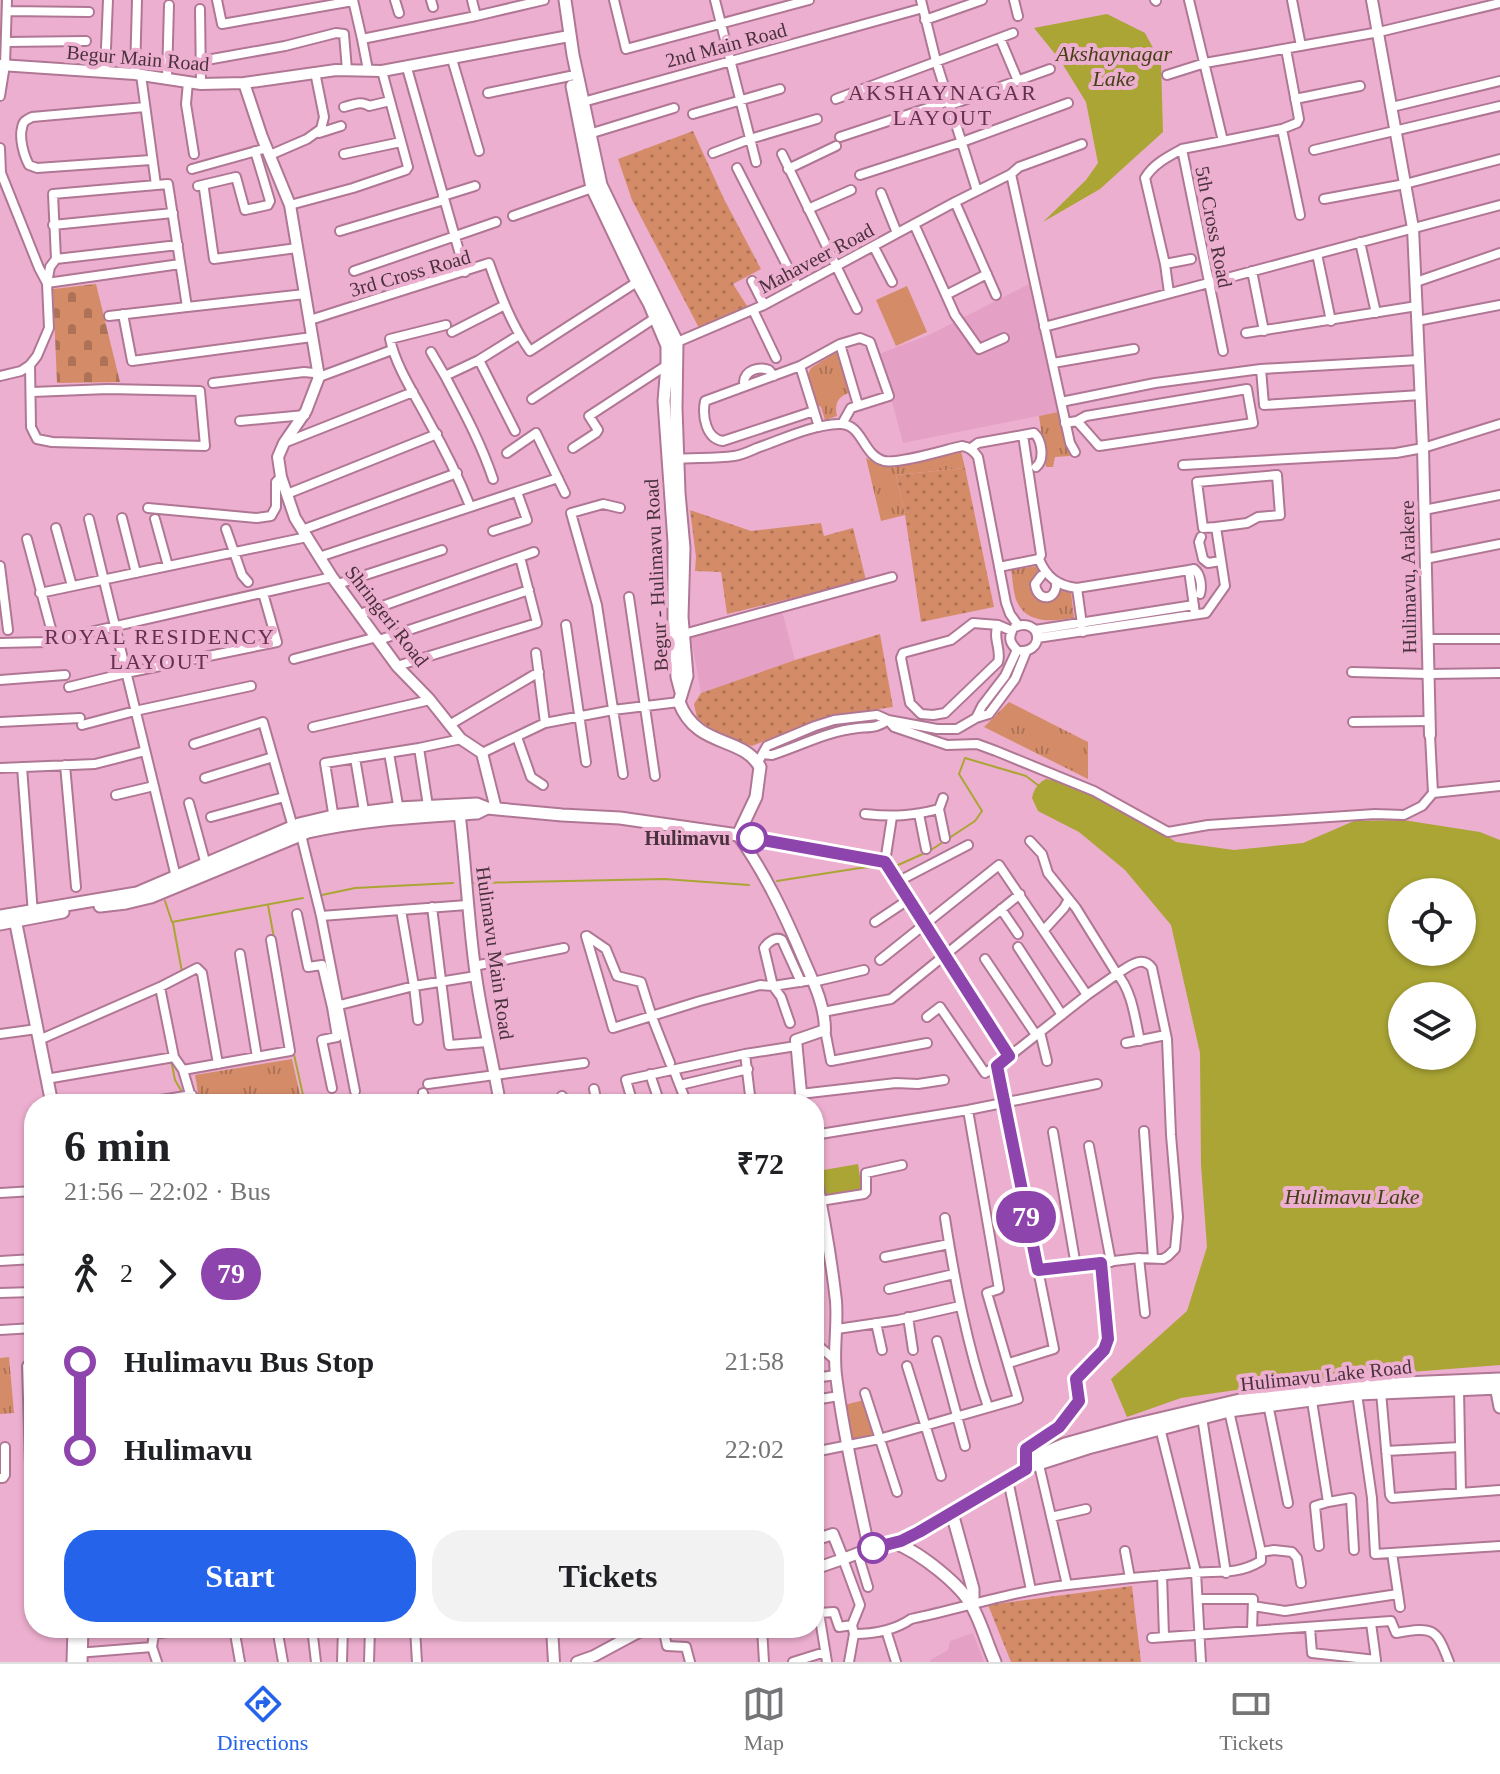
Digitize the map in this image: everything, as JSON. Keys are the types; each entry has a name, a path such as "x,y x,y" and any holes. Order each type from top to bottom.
{"main road":[{"name":"Begur - Hulimavu Road","path":"557,0 601,185 672,344 673,459"},
{"name":"Begur - Hulimavu Road","path":"565,0 570,76 592,188 655,318 672,344 664,401 684,548 677,677 680,698"},
{"path":"177,882 206,865 297,831 364,811 399,813 428,806 477,813 491,808 620,818 738,835 756,797 760,758 693,727 682,710 680,698"},
{"path":"334,821 459,810"},
{"path":"0,916 95,903 177,882 297,831"},
{"path":"0,924 23,915"},
{"path":"23,915 28,960 23,967 50,1094"},
{"path":"1498,1383 1500,1407"},
{"name":"Hulimavu Lake Road","path":"1026,1469 1037,1456 1065,1444 1311,1395 1380,1384 1498,1383"},
{"name":"Hulimavu Lake Road","path":"863,1552 895,1543 1026,1469 1244,1399 1459,1389 1498,1383"},
{"path":"952,1513 973,1589 973,1606"},
{"path":"895,1543 928,1561 973,1606 995,1662"},
{"path":"75,1638 77,1658"},
{"path":"77,1658 80,1638"}],"street":[{"path":"0,96 7,0"},
{"path":"105,72 108,0"},
{"path":"137,0 138,75 156,185"},
{"path":"217,0 222,24 353,0 368,70"},
{"path":"395,0 399,13"},
{"path":"472,0 476,16"},
{"path":"362,39 544,0"},
{"path":"614,0 626,49 809,0"},
{"path":"715,0 756,162"},
{"path":"925,20 982,0"},
{"path":"1014,0 1018,16"},
{"name":"5th Cross Road","path":"1189,0 1223,141 1182,149 1223,351"},
{"path":"1292,0 1301,46"},
{"name":"Hulimavu, Arakere","path":"1372,0 1413,228 1433,793"},
{"path":"1167,75 1205,63 1379,32 1500,3"},
{"path":"922,4 936,61 977,191"},
{"name":"2nd Main Road","path":"583,102 922,4"},
{"path":"167,78 169,5"},
{"path":"200,9 201,84"},
{"path":"7,11 89,12"},
{"path":"201,61 336,33 344,34 347,70"},
{"path":"836,99 1013,33"},
{"name":"Begur Main Road","path":"2,65 138,75 201,84 244,83 315,72 407,68 566,37"},
{"path":"1000,38 1018,81"},
{"path":"6,42 86,41"},
{"path":"1223,141 1297,123 1299,119 1286,49"},
{"path":"452,59 479,151"},
{"path":"407,68 465,272"},
{"path":"788,169 838,142 1050,69"},
{"path":"290,205 406,170 408,164 382,71"},
{"path":"315,72 324,117 317,133"},
{"path":"488,93 570,76"},
{"path":"1392,107 1500,81"},
{"path":"188,82 186,104 194,154"},
{"path":"148,508 257,518 271,516 276,507 276,482 281,477 278,457 284,443 305,415 319,377 290,205 244,83"},
{"path":"1295,99 1360,86"},
{"path":"693,114 780,89"},
{"path":"344,107 390,101"},
{"path":"860,175 1068,103"},
{"path":"1314,150 1500,106"},
{"path":"145,107 32,117 24,122 21,129 25,158 29,165 37,168 151,160"},
{"path":"589,134 674,108"},
{"path":"713,153 817,119"},
{"path":"192,169 255,151 268,151 341,126"},
{"path":"1282,129 1300,215"},
{"path":"344,154 401,142"},
{"name":"Mahaveer Road","path":"672,344 764,305 1019,167 1082,144"},
{"path":"0,148 1,173 47,283"},
{"path":"1169,293 1145,178 1182,149"},
{"path":"255,151 270,201 268,205 245,210 236,177 201,188 214,259 297,248"},
{"path":"782,154 857,309"},
{"path":"1324,199 1405,184 1500,159"},
{"path":"737,168 798,287"},
{"path":"1011,174 1065,423 1075,452"},
{"path":"0,376 21,371 30,365 49,328 47,283 50,267 56,259 53,194 168,184 187,307"},
{"path":"340,231 475,186"},
{"path":"513,216 592,188"},
{"path":"808,209 851,190"},
{"path":"881,193 897,233"},
{"path":"955,202 996,295"},
{"path":"1044,327 1500,205"},
{"path":"53,225 173,213"},
{"path":"354,271 496,222"},
{"path":"914,224 955,315 979,349 1004,338"},
{"path":"1360,242 1376,313"},
{"path":"56,259 178,245"},
{"path":"874,247 892,282"},
{"path":"1416,282 1500,253"},
{"path":"1317,254 1331,321"},
{"path":"1165,264 1191,259"},
{"name":"3rd Cross Road","path":"310,320 489,263 519,335"},
{"path":"47,283 180,264"},
{"path":"1252,271 1264,331"},
{"path":"946,295 987,274"},
{"path":"752,281 764,305"},
{"path":"445,376 479,360 519,335 530,351 637,282"},
{"path":"109,316 305,294"},
{"path":"470,506 457,473 392,350 390,339 449,328 505,305"},
{"path":"1417,321 1500,305"},
{"path":"1246,333 1417,306"},
{"path":"753,310 776,358"},
{"path":"123,314 132,361 312,337"},
{"path":"532,399 655,318"},
{"path":"814,411 729,441 713,438 703,412 705,401 800,366 840,344 860,338 870,342 889,396 851,408 842,424"},
{"path":"840,344 858,405"},
{"path":"1053,363 1134,349"},
{"path":"319,377 392,350"},
{"path":"431,352 487,460 493,479"},
{"path":"479,360 515,431"},
{"path":"1061,402 1155,383 1261,369 1419,360"},
{"path":"30,365 31,427 37,439 205,446 200,391 108,389 32,392"},
{"path":"573,448 598,430 589,416 667,365"},
{"path":"800,366 819,427"},
{"path":"744,382 748,372 761,368 769,370 774,376"},
{"path":"1261,369 1264,405 1421,395"},
{"path":"213,383 304,372 319,377"},
{"path":"1065,423 1086,416 1247,389 1253,423 1099,446 1077,421"},
{"path":"284,443 413,392"},
{"path":"240,421 305,415"},
{"path":"673,459 735,456 819,427 842,424 854,428 869,452 885,461 898,461 962,446 971,448 978,457 1013,632 1011,644 1021,651"},
{"path":"1183,465 1385,455 1423,448 1500,424"},
{"path":"487,460 503,454 536,433 565,493"},
{"path":"971,448 978,443 1034,433 1039,439 1041,460 1036,467"},
{"path":"287,494 437,434"},
{"path":"1023,435 1041,555 1039,559 1044,570 1056,582 1077,588 1194,569 1199,573 1200,594"},
{"path":"40,593 233,553 305,534 457,473"},
{"path":"1277,475 1280,515 1216,527 1203,528 1197,482 1277,475"},
{"name":"Shringeri Road","path":"281,477 295,518 335,581 397,666 430,700 461,739 482,753"},
{"path":"319,557 558,478"},
{"path":"493,531 527,520 517,492"},
{"path":"1424,510 1500,495"},
{"path":"620,508 603,504 571,513 597,605 623,774"},
{"path":"122,518 136,573"},
{"path":"89,519 177,882"},
{"path":"155,519 168,566"},
{"path":"1036,634 1194,610 1206,613 1225,586 1216,527"},
{"path":"56,528 72,586"},
{"path":"226,529 242,575 248,582"},
{"path":"1201,537 1199,542 1203,559 1208,563 1221,561"},
{"path":"27,539 54,640"},
{"path":"1425,559 1500,544"},
{"path":"0,643 46,642 263,593 335,581 442,550"},
{"path":"360,614 534,552"},
{"path":"397,666 537,623 520,557"},
{"path":"999,567 1039,559"},
{"path":"0,566 8,630"},
{"path":"1189,570 1194,610"},
{"path":"1041,576 1035,584 1035,591 1040,596 1047,598 1053,595 1057,589 1056,582"},
{"path":"679,635 892,577"},
{"path":"1077,588 1083,627"},
{"path":"294,659 378,638 529,590"},
{"path":"69,687 277,642 263,593"},
{"path":"629,597 655,776"},
{"path":"996,629 1000,656 996,665 945,713 927,715 916,711 910,703 901,658 903,653 951,640 973,623 1013,632 1028,625 1036,634"},
{"path":"566,625 586,762"},
{"path":"760,758 767,746 834,720 877,715 937,729 957,729 976,718 1021,651 1034,647 1036,634"},
{"path":"1427,639 1500,639"},
{"path":"536,653 545,723"},
{"path":"451,724 539,672"},
{"path":"1352,672 1500,673"},
{"path":"0,680 65,675"},
{"path":"0,722 81,722 251,686"},
{"path":"491,808 482,753 545,723 680,698"},
{"path":"313,727 430,700"},
{"path":"888,720 894,727 947,745 977,744 996,751 1094,791 1168,832 1208,825 1375,814 1404,815 1422,806 1433,793 1500,786"},
{"path":"1353,722 1429,721"},
{"path":"194,744 263,722 321,916 336,1007 355,1091"},
{"path":"517,737 531,777 543,785"},
{"path":"334,821 325,763 461,739"},
{"path":"419,748 428,806"},
{"path":"0,768 95,764 145,751"},
{"path":"389,753 399,813"},
{"path":"205,778 273,757"},
{"path":"355,758 364,811"},
{"path":"65,765 76,887"},
{"path":"22,767 23,915"},
{"path":"116,795 154,786"},
{"path":"211,817 284,797"},
{"path":"943,798 939,809 945,838"},
{"path":"189,803 206,865"},
{"path":"865,814 892,817 939,809"},
{"name":"Hulimavu Main Road","path":"459,810 475,971 498,1094"},
{"path":"919,814 926,849"},
{"path":"892,817 886,865 1009,1056"},
{"path":"738,835 886,865"},
{"path":"738,835 766,878 823,1012 831,1061 927,1043"},
{"path":"1030,841 1042,854 1048,873 1121,977 1140,1041"},
{"path":"897,882 968,845"},
{"path":"880,960 999,865 1087,995"},
{"path":"823,1012 891,999 1020,894"},
{"path":"1044,930 1069,899"},
{"path":"875,922 908,900"},
{"path":"321,916 467,905"},
{"path":"432,907 449,1045 487,1042"},
{"path":"1001,909 1018,934"},
{"path":"401,910 418,1020"},
{"path":"297,914 308,967 322,965 336,1007 337,1037 322,1040 332,1088"},
{"path":"670,1063 652,1017 641,982 617,976 606,949 586,936 613,1028 652,1017 700,1001 760,985 809,981 864,970"},
{"path":"183,1070 290,1051 271,940"},
{"path":"790,1023 781,997 773,986 764,948 771,941 782,940 809,981"},
{"path":"1018,947 1062,1015"},
{"path":"336,1007 564,948"},
{"path":"240,954 257,1057"},
{"path":"985,959 1038,1034 1047,1061"},
{"path":"927,1017 940,1007 985,1073 1132,963 1144,961 1152,968 1166,1035 1178,1227 1175,1249 1163,1259 1139,1258 1038,1270"},
{"path":"0,1034 38,1034 160,987 197,968 202,973 218,1064"},
{"path":"160,987 174,1057 183,1070 191,1094"},
{"path":"801,1094 796,1040 825,1030"},
{"path":"1126,1043 1166,1035"},
{"path":"630,1094 626,1080 796,1046"},
{"path":"745,1054 748,1094"},
{"path":"46,1079 174,1057"},
{"path":"425,1094 425,1088 584,1063"},
{"path":"997,1066 1054,1349 1009,1363"},
{"path":"680,1085 748,1069"},
{"path":"675,1073 683,1094"},
{"path":"650,1074 657,1094"},
{"path":"824,1095 896,1083 944,1080"},
{"path":"824,1133 1003,1104 1097,1084"},
{"path":"594,1089 595,1094"},
{"path":"824,1450 879,1439 1018,1399 987,1293 999,1289 968,1110"},
{"path":"1144,1131 1153,1258"},
{"path":"1053,1132 1076,1266"},
{"path":"1026,1469 1026,1449 1053,1432 1066,1419 1079,1401 1076,1379 1104,1350 1108,1339 1106,1262 1089,1146"},
{"path":"824,1200 864,1194 866,1173 902,1165"},
{"path":"0,1193 24,1192"},
{"path":"945,1218 960,1306 973,1363 988,1407"},
{"path":"824,1226 836,1301 834,1359 868,1587"},
{"path":"885,1257 949,1244"},
{"path":"1139,1258 1145,1313"},
{"path":"0,1261 24,1260"},
{"path":"889,1289 954,1274"},
{"path":"0,1293 24,1292"},
{"path":"837,1329 960,1306"},
{"path":"908,1317 913,1350"},
{"path":"876,1323 882,1350"},
{"path":"0,1330 24,1329"},
{"path":"937,1341 965,1446"},
{"path":"824,1350 834,1359"},
{"path":"907,1366 941,1476"},
{"path":"824,1377 836,1375"},
{"path":"1459,1389 1461,1493"},
{"path":"1381,1392 1392,1498 1500,1490"},
{"path":"865,1393 897,1492"},
{"path":"1357,1394 1372,1498 1375,1554 1500,1546"},
{"path":"1311,1395 1328,1502"},
{"path":"824,1398 839,1396"},
{"path":"1268,1404 1288,1503"},
{"path":"824,1613 834,1612 839,1627 868,1634 901,1626 911,1619 1031,1590 1196,1572 1226,1573 1253,1566 1261,1561 1261,1552 1229,1411"},
{"path":"1202,1417 1226,1573"},
{"path":"1159,1424 1196,1572 1201,1662"},
{"path":"0,1478 5,1475 5,1447"},
{"path":"1386,1451 1460,1447"},
{"path":"1039,1465 1067,1585"},
{"path":"1008,1480 1031,1590"},
{"path":"1319,1546 1315,1506 1351,1498 1354,1550"},
{"path":"1051,1517 1086,1509"},
{"path":"824,1537 833,1534 860,1605 849,1662"},
{"path":"1125,1551 1130,1578"},
{"path":"824,1566 863,1552"},
{"path":"1261,1552 1292,1552 1297,1558 1301,1583"},
{"path":"1392,1553 1400,1607"},
{"path":"1162,1575 1164,1636"},
{"path":"1253,1606 1285,1611 1398,1594"},
{"path":"1198,1599 1253,1599 1252,1631"},
{"path":"1152,1638 1391,1621 1396,1633 1419,1629 1434,1633 1441,1639 1449,1662"},
{"path":"1310,1628 1312,1653 1376,1661 1371,1623"},
{"path":"886,1630 896,1662"},
{"path":"153,1638 152,1647 157,1662"},
{"path":"236,1638 240,1662"},
{"path":"279,1638 283,1662"},
{"path":"313,1638 316,1662"},
{"path":"342,1662 343,1638"},
{"path":"369,1662 370,1638"},
{"path":"416,1638 417,1662"},
{"path":"553,1638 554,1662"},
{"path":"577,1662 595,1659 630,1638"},
{"path":"665,1638 667,1646 686,1647 690,1662"},
{"path":"763,1638 764,1662"},
{"path":"77,1658 152,1647"},
{"path":"793,1662 826,1657"}],"shaded area":[{"path":"1029,284 1058,412 903,443 879,354 931,334"},
{"path":"782,611 795,660 701,693 691,638"},
{"path":"973,1633 984,1662 931,1662 948,1650 950,1641"}],"green space":[{"path":"693,131 761,269 733,284 749,309 699,328 632,200 618,159"},
{"path":"96,284 120,382 57,383 53,289"},
{"path":"907,286 927,332 896,346 876,300"},
{"path":"838,351 849,393 838,402 837,416 825,420 807,376 811,368"},
{"path":"1058,412 1070,456 1055,457 1053,467 1046,467 1039,416"},
{"path":"961,451 965,468 896,475 905,515 881,521 866,458 891,467"},
{"path":"965,468 994,607 921,622 896,475"},
{"path":"690,510 751,531 821,523 824,536 853,528 866,580 727,614 721,572 695,571"},
{"path":"1037,566 1040,572 1033,579 1031,587 1036,599 1048,602 1061,590 1071,592 1074,618 1042,620 1022,609 1016,598 1011,570"},
{"path":"880,634 893,707 828,716 752,746 718,736 697,718 694,704 701,693"},
{"path":"1009,702 1088,742 1088,779 984,727"},
{"path":"292,1059 300,1094 198,1094 195,1075"},
{"path":"9,1357 14,1413 0,1414 0,1358"},
{"path":"864,1400 874,1435 853,1441 844,1405"},
{"path":"1132,1586 1141,1662 1011,1662 988,1605"}],"water":[{"name":"Akshaynagar Lake","path":"1107,14 1145,33 1161,63 1163,132 1100,189 1043,222 1086,180 1098,163 1086,102 1060,60 1034,28"},
{"name":"Hulimavu Lake","path":"1046,779 1071,784 1128,811 1176,842 1234,850 1303,843 1354,821 1403,820 1480,832 1500,840 1500,1365 1297,1381 1181,1398 1127,1417 1111,1379 1187,1311 1207,1247 1201,1165 1200,1053 1171,925 1125,870 1079,832 1038,811 1032,798 1037,787"},
{"path":"858,1164 862,1190 824,1199 824,1170"}],"waterway":[{"path":"931,850 975,821 982,811 959,774 965,758 1026,776 1039,786"},
{"path":"890,866 925,853"},
{"path":"777,881 884,866"},
{"path":"472,883 664,879 749,885"},
{"path":"322,895 355,888 453,883"},
{"path":"165,901 172,922 303,898"},
{"path":"268,905 274,938"},
{"path":"173,923 182,972"},
{"path":"293,1050 303,1094"},
{"path":"171,1060 175,1080 182,1092"}],"bus line":[{"name":"79","path":"752,838 885,862 1009,1056 997,1066 1038,1270 1101,1263 1108,1339 1104,1350 1076,1379 1080,1398 1066,1419 1053,1432 1026,1449 1026,1469 919,1532 901,1541 873,1548"}],"place":[{"name":"Hulimavu","path":"752,838"}],"district":[{"name":"AKSHAYNAGAR LAYOUT","path":"943,104"},
{"name":"ROYAL RESIDENCY LAYOUT","path":"160,648"}]}
